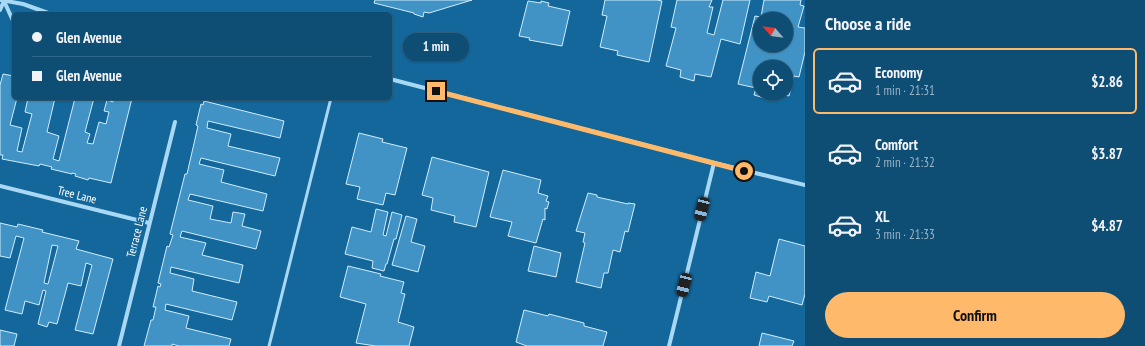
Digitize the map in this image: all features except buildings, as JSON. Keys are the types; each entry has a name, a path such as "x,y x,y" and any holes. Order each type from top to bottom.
{"street":[{"path":"0,10 4,0"},
{"path":"4,0 23,4 45,12"},
{"path":"4,0 12,18"},
{"path":"392,80 714,163 805,185"},
{"name":"Terrace Lane","path":"119,346 175,122"},
{"path":"668,346 714,163"},
{"name":"Tree Lane","path":"0,186 149,224"}],"lane":[{"path":"269,346 330,100"}],"route":[{"path":"436,91 744,171"}]}
